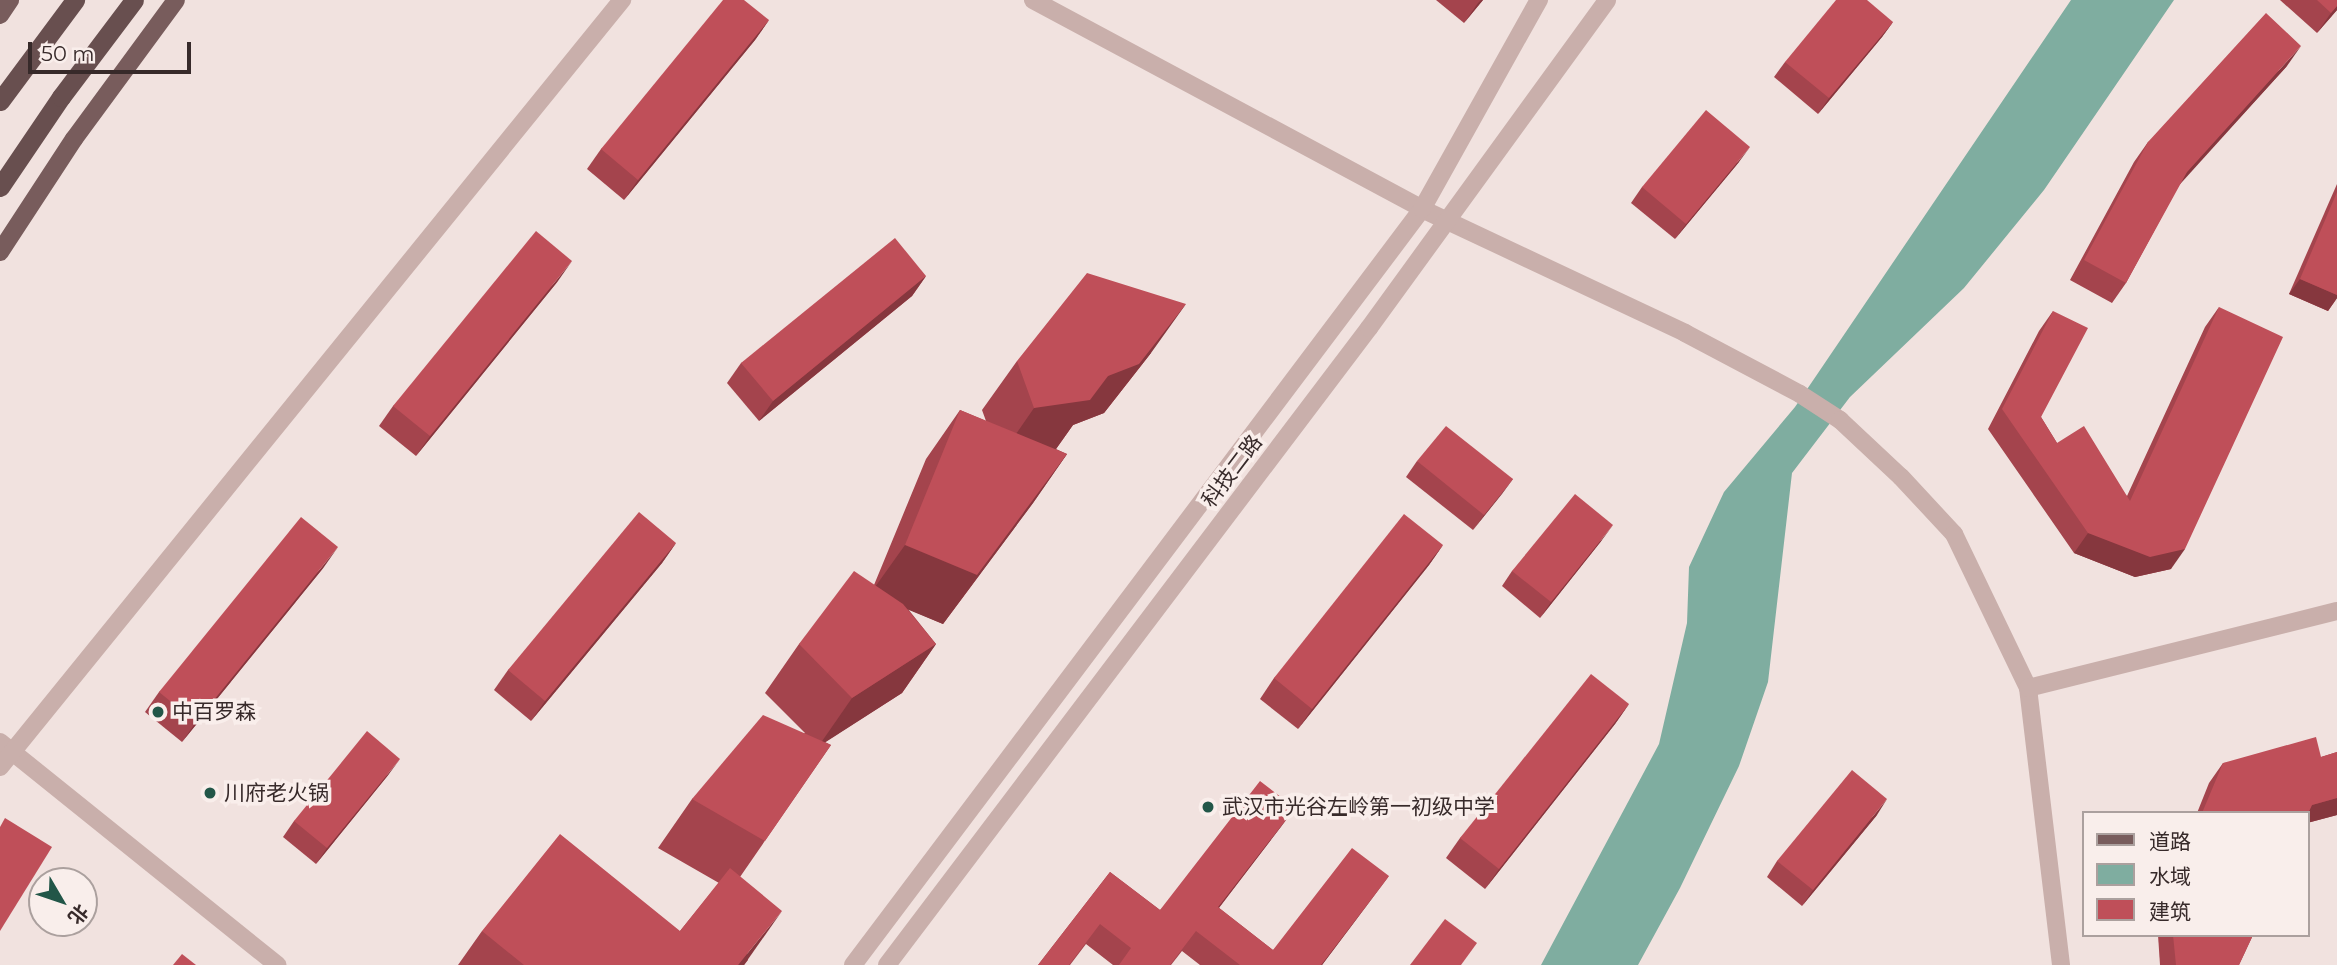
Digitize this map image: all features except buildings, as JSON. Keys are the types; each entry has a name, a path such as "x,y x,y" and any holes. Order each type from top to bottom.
{"highway":[{"path":"0,101 75,0"},
{"path":"0,187 61,97 134,0"}],"main road":[{"path":"0,15 10,0"},
{"path":"0,252 74,139 176,0"}],"street":[{"path":"0,767 5,747 622,0"},
{"path":"1033,0 1422,209 1685,333 1800,394 1840,420 1901,477 1954,534 2028,688 2061,965"},
{"name":"科技二路","path":"853,965 1422,209 1539,0"},
{"name":"科技二路","path":"887,965 1369,328 1607,0"},
{"path":"2028,688 2337,611"},
{"path":"5,747 276,965"}],"water":[{"path":"2071,0 2174,0 2044,190 1964,288 1850,397 1792,473 1768,682 1739,766 1680,888 1638,965 1541,965 1659,744 1687,623 1689,567 1724,492 1795,407"}],"place":[{"name":"中百罗森","path":"158,712"},
{"name":"川府老火锅","path":"210,793"},
{"name":"武汉市光谷左岭第一初级中学","path":"1208,807"}]}
